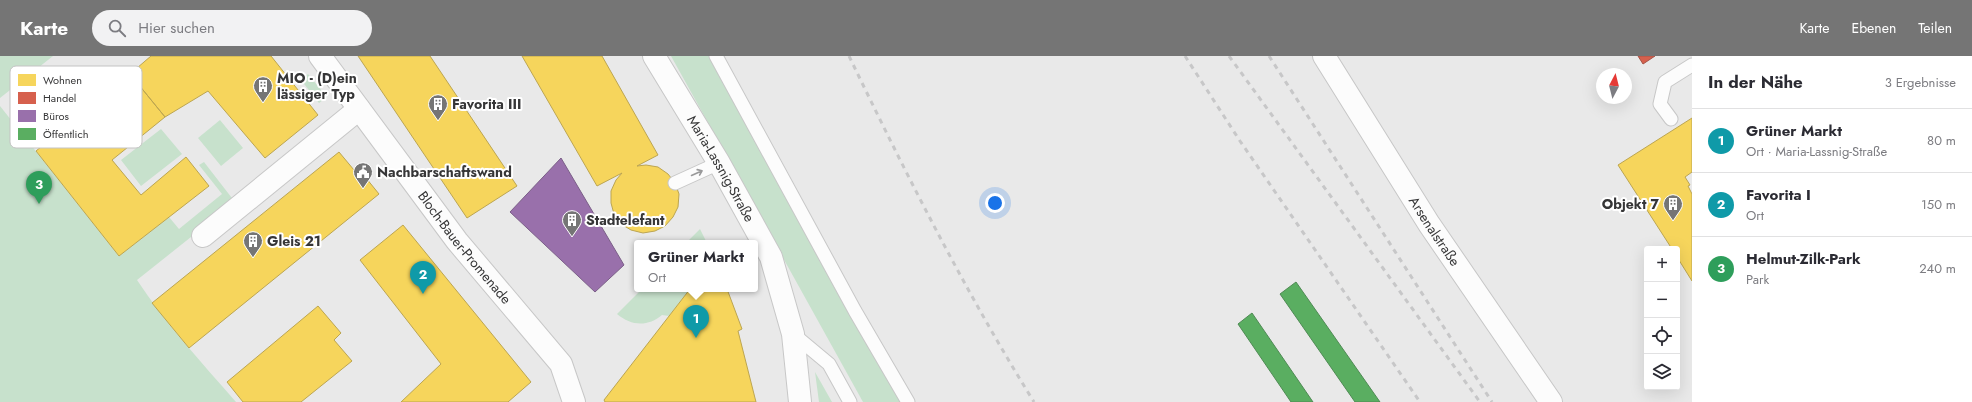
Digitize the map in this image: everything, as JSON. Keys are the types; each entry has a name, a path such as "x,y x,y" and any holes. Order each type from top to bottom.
{"street":[{"name":"Bloch-Bauer-Promenade","path":"320,56 457,241 561,364 574,402"},
{"name":"Maria-Lassnig-Straße","path":"654,56 719,164 771,257 793,334 800,402"},
{"name":"Arsenalstraße","path":"1324,56 1433,231 1551,402"},
{"path":"204,236 359,109"}],"lane":[{"path":"716,56 855,311 908,402"},
{"path":"1671,119 1660,104 1665,82 1692,65"},
{"path":"675,184 719,164"},
{"path":"793,334 829,364 850,402"}],"green space":[{"path":"0,56 53,56 40,66 10,66 10,90 0,98"},
{"path":"671,56 709,56 903,402 863,402"},
{"path":"308,74 327,97 319,103 301,80"},
{"path":"0,106 10,119 10,148 33,148 119,256 169,217 179,229 222,194 199,165 204,162 235,202 137,280 172,328 236,402 0,402"},
{"path":"220,120 243,148 221,166 198,138"},
{"path":"161,129 182,154 141,186 121,160 136,148 142,148 142,144"},
{"path":"700,229 706,240 689,240"},
{"path":"639,292 688,292 669,316 662,315 651,322 640,324 634,323 617,314"},
{"path":"815,372 832,402 819,402"}],"building: Wohnen":[{"name":"MIO - (D)ein lässiger Typ","path":"151,56 271,56 318,115 265,158 208,91 165,117 142,89 142,66 139,66"},
{"name":"Favorita III","path":"358,56 430,56 517,186 467,218"},
{"path":"522,56 602,56 658,155 637,166 646,165 658,167 668,174 675,183 679,194 678,207 673,217 665,226 655,231 643,233 631,230 621,224 614,214 611,203 611,191 616,180 622,173 597,186"},
{"path":"142,89 165,117 142,136"},
{"name":"Objekt 7","path":"1692,118 1692,172 1685,177 1690,185 1688,186 1692,194 1692,281 1680,262 1680,246 1670,246 1618,165"},
{"path":"40,148 127,148 112,160 141,195 186,157 209,186 119,256 36,151"},
{"name":"Gleis 21","path":"339,152 359,176 362,173 379,194 189,348 152,303"},
{"path":"403,225 531,382 508,402 401,402 441,364 360,260"},
{"path":"688,292 728,292 742,329 738,331 756,402 605,402 604,400"},
{"path":"318,306 341,333 334,340 352,361 301,402 243,402 227,382"}],"building: Handel":[{"path":"1638,56 1655,56 1643,64"}],"building: Büros":[{"name":"Stadtelefant","path":"561,158 624,265 595,292 510,212"}],"building: Öffentlich":[{"path":"1296,282 1380,402 1355,402 1280,294"},
{"path":"1252,313 1313,402 1291,402 1238,324"}],"railway":[{"path":"849,56 937,232 984,318 1034,402"},
{"path":"1185,56 1240,141 1420,402"},
{"path":"1229,56 1480,402"},
{"path":"1269,56 1492,402"}],"place":[{"name":"MIO - (D)ein lässiger Typ","path":"263,103"},
{"name":"Favorita III","path":"438,121"},
{"name":"Nachbarschaftswand","path":"363,189"},
{"name":"Helmut-Zilk-Park","path":"39,204"},
{"name":"Objekt 7","path":"1673,221"},
{"name":"Stadtelefant","path":"572,237"},
{"name":"Gleis 21","path":"253,258"},
{"name":"Favorita I","path":"423,294"},
{"name":"Grüner Markt","path":"696,338"}]}
